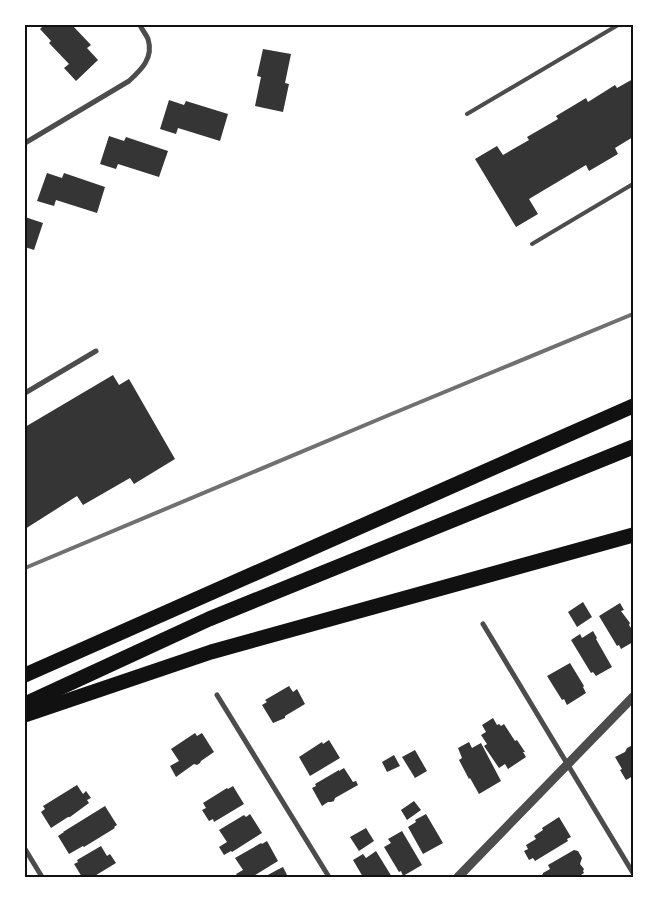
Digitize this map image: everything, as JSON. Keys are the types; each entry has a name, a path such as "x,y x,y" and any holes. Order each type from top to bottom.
{"highway":[{"path":"25,675 633,406"},
{"path":"25,704 208,619 633,447"},
{"path":"25,715 211,652 633,534"}],"street":[{"path":"25,143 129,81 143,68 150,50 148,39 140,25"},
{"path":"25,392 96,351"},
{"path":"483,624 633,874"},
{"path":"217,695 329,877"},
{"path":"458,877 633,697"},
{"path":"25,849 42,877"}],"lane":[{"path":"467,114 618,25"},
{"path":"532,244 633,184"}],"building":[{"path":"44,25 72,25 91,45 87,48 98,60 76,81 64,68 69,64 49,43 51,41 40,29"},
{"path":"263,49 291,54 285,83 289,84 283,112 255,106 261,77 257,76"},
{"path":"633,79 633,137 615,148 618,154 589,171 586,165 529,199 538,214 516,227 475,159 497,146 503,155 529,140 527,137 558,119 556,116 586,98 588,102 615,85 617,88"},
{"path":"169,100 184,105 186,101 228,114 220,141 178,128 176,134 160,129"},
{"path":"109,136 124,141 126,137 168,151 159,177 118,164 116,169 100,164"},
{"path":"47,173 62,178 64,173 105,187 97,213 56,200 54,206 37,201"},
{"path":"25,217 43,223 34,250 25,247"},
{"path":"113,375 119,385 129,379 175,459 134,484 130,478 83,505 77,496 25,529 25,427"},
{"path":"583,602 592,617 577,627 568,612"},
{"path":"620,603 624,610 621,611 630,623 629,625 633,631 633,642 621,649 619,645 617,646 599,616"},
{"path":"593,631 612,667 596,676 593,672 591,673 571,640 580,634 582,638"},
{"path":"570,663 584,686 586,693 567,705 547,676"},
{"path":"289,686 293,692 297,689 305,704 285,716 285,718 273,723 262,705 267,702 265,700"},
{"path":"493,718 497,725 501,726 504,724 525,752 523,752 526,757 508,769 505,764 499,768 484,746 487,744 481,735 486,732 482,725"},
{"path":"195,733 197,736 202,733 214,752 197,765 194,764 176,777 170,766 179,761 171,749"},
{"path":"329,740 340,758 310,776 299,757 322,742 323,744"},
{"path":"469,742 472,748 481,743 501,781 479,794 459,760 462,758 458,748"},
{"path":"633,746 633,776 626,780 615,757 625,752"},
{"path":"415,750 427,771 415,778 402,757"},
{"path":"394,755 400,766 387,772 382,762"},
{"path":"344,768 353,782 356,781 358,785 335,798 334,801 322,806 312,788 316,786 315,784"},
{"path":"77,785 83,794 86,791 91,798 87,800 89,803 51,828 41,812 45,809 43,806"},
{"path":"233,786 244,804 214,822 213,819 209,821 202,810 206,808 203,803"},
{"path":"414,801 421,810 407,820 401,810"},
{"path":"105,806 117,825 115,828 69,854 58,836"},
{"path":"250,814 262,833 224,855 219,847 227,842 219,830 244,815 246,817"},
{"path":"426,814 443,843 423,854 408,827 416,822 415,820"},
{"path":"559,817 571,837 567,839 568,841 535,861 533,858 529,860 524,851 528,849 526,845 536,839 534,836 543,830 542,828"},
{"path":"366,828 374,841 359,851 350,837"},
{"path":"402,831 422,865 403,876 384,847 391,843 388,839"},
{"path":"267,841 278,861 252,877 238,877 236,874 243,870 235,858"},
{"path":"101,846 107,856 110,854 116,863 93,877 82,877 74,864 78,862 77,860"},
{"path":"574,850 578,851 582,858 580,864 584,869 584,873 578,877 539,877 550,869 548,865"},
{"path":"376,851 392,877 363,877 353,860 363,854 366,858"},
{"path":"283,867 288,877 264,877 277,870"}],"railway":[{"path":"25,568 633,314"}]}
